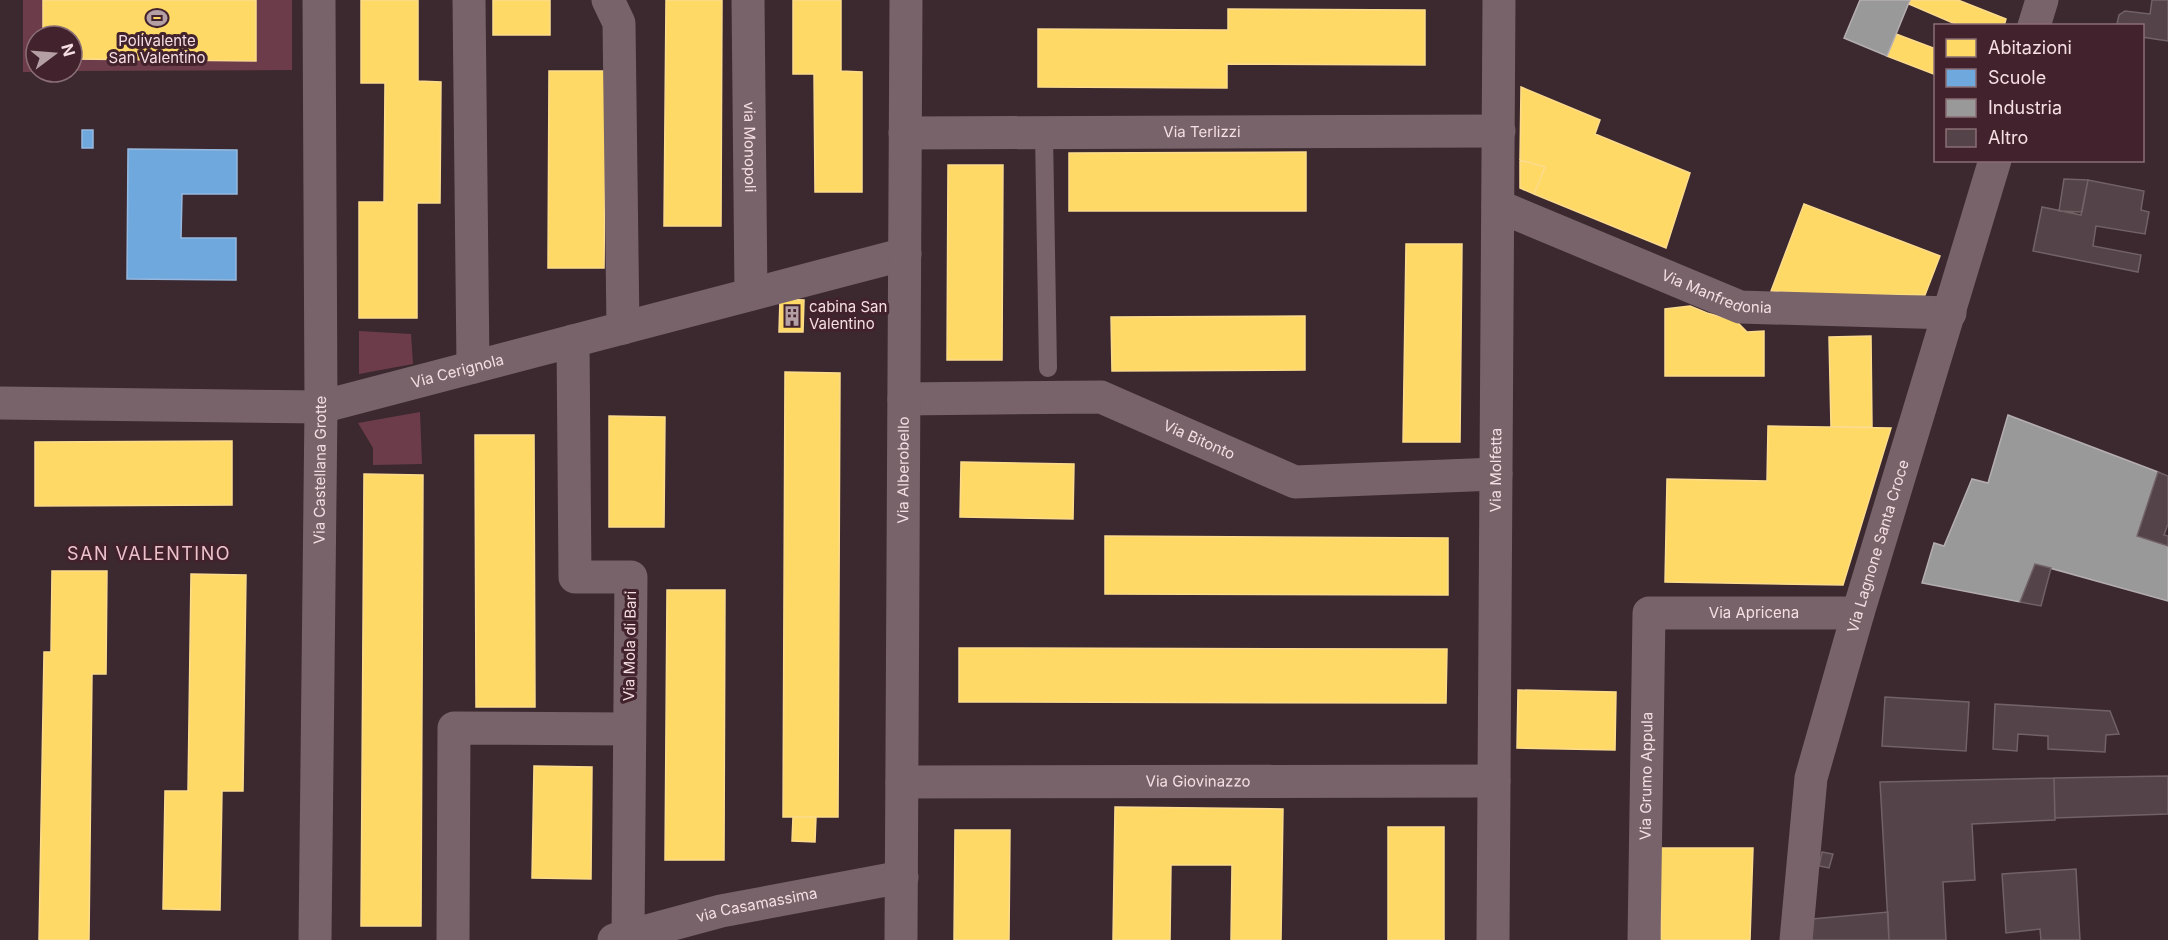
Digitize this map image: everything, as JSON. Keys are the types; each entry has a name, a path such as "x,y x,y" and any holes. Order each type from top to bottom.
{"street":[{"name":"Via Castellana Grotte","path":"315,940 321,408 319,0"},
{"path":"469,0 473,367"},
{"path":"608,0 619,23 623,328"},
{"name":"via Monopoli","path":"748,0 751,294"},
{"name":"Via Alberobello","path":"901,940 906,0"},
{"name":"Via Molfetta","path":"1493,940 1499,0"},
{"path":"2035,24 2042,0"},
{"name":"Via Terlizzi","path":"905,133 1499,131"},
{"name":"Via Lagnone Santa Croce","path":"1796,940 1811,778 1858,613 1994,162"},
{"name":"Via Manfredonia","path":"1498,206 1740,307 1950,313"},
{"name":"Via Cerignola","path":"0,403 321,408 904,254"},
{"name":"Via Mola di Bari","path":"573,341 575,577 631,577 629,729 621,938"},
{"name":"Via Bitonto","path":"904,399 1101,397 1295,482 1496,474"},
{"name":"Via Apricena","path":"1649,613 1858,613"},
{"name":"Via Grumo Appula","path":"1644,940 1649,613"},
{"path":"453,940 454,728 629,729"},
{"name":"Via Giovinazzo","path":"902,782 1494,781"},
{"name":"via Casamassima","path":"621,938 721,911 902,877"}],"lane":[{"path":"1044,134 1048,368"}],"shaded area":[{"name":"Polivalente San Valentino","path":"23,0 292,0 292,70 84,71 84,24 24,24 23,72"},
{"path":"359,331 411,334 413,364 359,374"},
{"path":"420,412 422,464 373,465 373,448 358,423"}],"building: Abitazioni":[{"name":"Polivalente San Valentino","path":"43,0 256,0 256,61 84,59 84,24 43,24"},
{"path":"361,0 418,0 418,81 441,82 440,203 417,203 417,318 359,318 359,202 384,202 385,83 361,83"},
{"path":"493,0 550,0 550,35 493,35"},
{"path":"666,0 722,0 721,226 664,226"},
{"path":"793,0 841,0 841,71 862,72 862,192 815,192 814,74 793,74"},
{"path":"1910,0 1958,0 2006,19 2005,24 1955,24 1909,4"},
{"path":"1228,9 1425,10 1425,65 1227,64 1227,88 1038,87 1038,29 1228,30"},
{"path":"1896,34 1934,48 1934,74 1887,56"},
{"path":"549,71 606,71 604,268 548,268"},
{"path":"1521,87 1600,120 1595,134 1690,173 1666,248 1534,194 1545,167 1520,160"},
{"path":"1306,152 1306,211 1069,211 1069,153"},
{"path":"1520,160 1545,167 1534,194 1520,188"},
{"path":"948,165 1003,165 1002,360 947,360"},
{"path":"1804,204 1940,256 1925,295 1831,295 1771,291"},
{"path":"1406,244 1462,244 1460,442 1403,442"},
{"name":"cabina San Valentino","path":"780,299 804,300 803,332 779,332"},
{"path":"1690,306 1736,321 1747,332 1764,331 1764,376 1665,376 1665,309"},
{"path":"1305,316 1305,370 1112,371 1111,317"},
{"path":"1871,336 1872,427 1831,427 1829,337"},
{"path":"785,372 840,373 838,817 783,817"},
{"path":"609,416 665,417 664,527 609,527"},
{"path":"1768,426 1891,428 1843,585 1665,582 1667,479 1767,481"},
{"path":"475,435 534,435 535,707 476,707"},
{"path":"232,441 232,505 35,506 35,442"},
{"path":"961,462 1074,464 1073,519 960,517"},
{"path":"364,474 423,475 421,926 361,926"},
{"path":"1105,536 1448,538 1448,595 1105,594"},
{"path":"52,571 107,571 106,674 92,674 89,940 39,940 44,652 51,652"},
{"path":"191,574 246,575 243,791 222,791 220,910 163,909 165,791 188,791"},
{"path":"667,590 725,590 724,860 665,860"},
{"path":"959,648 1447,649 1446,703 959,702"},
{"path":"1518,690 1616,692 1615,750 1517,748"},
{"path":"534,766 592,767 591,879 532,878"},
{"path":"1115,807 1283,809 1281,940 1231,940 1232,865 1171,865 1170,940 1113,940"},
{"path":"793,817 816,817 815,842 792,841"},
{"path":"1388,827 1444,827 1444,940 1388,940"},
{"path":"955,830 1010,830 1009,940 954,940"},
{"path":"1660,848 1753,848 1750,940 1661,940"}],"building: Scuole":[{"path":"82,130 93,130 93,148 82,148"},
{"path":"128,149 237,150 237,194 182,194 181,238 236,238 236,280 127,279"}],"building: Industria":[{"path":"1860,0 1910,0 1887,56 1844,38"},
{"path":"2008,415 2158,472 2137,536 2168,546 2168,601 2035,564 2020,602 1922,583 1934,543 1944,546 1972,479 1988,483"}],"building: Altro":[{"path":"2152,0 2168,0 2168,41 2144,37 2144,24 2117,24 2119,15 2125,11 2150,14"},
{"path":"2064,179 2088,180 2082,212 2059,211"},
{"path":"2088,180 2144,191 2141,210 2149,212 2145,234 2096,226 2093,246 2141,255 2138,272 2033,251 2042,207 2081,215"},
{"path":"2158,472 2168,476 2168,524 2164,535 2168,536 2168,546 2137,536"},
{"path":"2035,564 2051,568 2041,606 2020,602"},
{"path":"1885,697 1969,702 1966,751 1882,746"},
{"path":"1995,704 2110,711 2119,734 2106,735 2105,752 2048,749 2048,736 2018,734 2017,751 1993,749"},
{"path":"2168,776 2168,814 2055,818 2054,778"},
{"path":"2054,778 2055,820 1972,824 1975,880 1943,882 1946,940 1889,940 1880,782"},
{"path":"1822,852 1833,854 1829,868 1819,866"},
{"path":"2076,869 2080,940 2041,940 2040,929 2006,933 2002,874"},
{"path":"1888,912 1889,940 1812,940 1812,919"}],"place":[{"name":"Polivalente San Valentino","path":"157,18"},
{"name":"cabina San Valentino","path":"792,316"}],"district":[{"name":"SAN VALENTINO","path":"149,554"}]}
